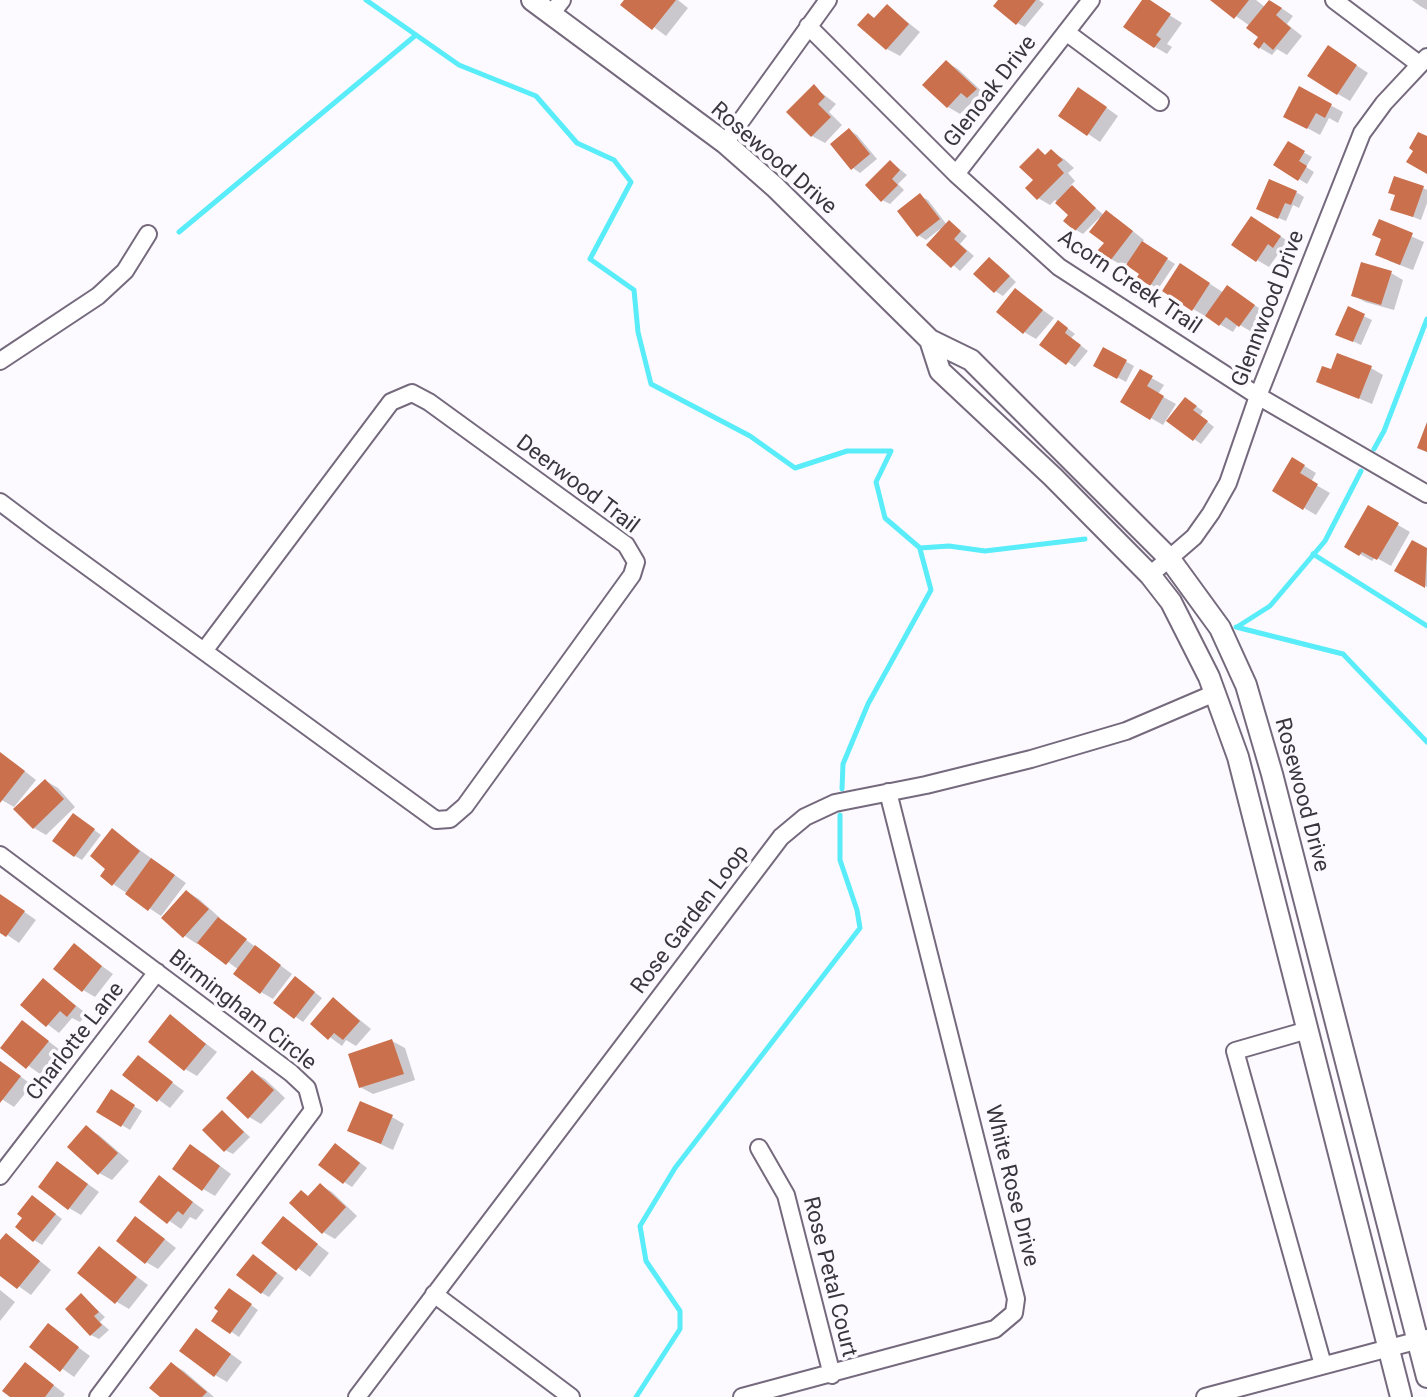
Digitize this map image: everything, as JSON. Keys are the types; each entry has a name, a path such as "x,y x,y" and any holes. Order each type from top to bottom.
{"main road":[{"name":"Rosewood Drive","path":"532,0 556,7 725,143 775,187 930,340 971,360 1169,558 1220,628 1246,685 1276,789 1422,1339 1427,1377"},
{"name":"Rosewood Drive","path":"930,340 940,371 1150,575 1171,602 1215,693 1238,757 1401,1397"}],"street":[{"path":"725,143 828,0"},
{"name":"Glenoak Drive","path":"956,174 1091,0"},
{"path":"1334,0 1423,60"},
{"name":"Acorn Creek Trail","path":"808,26 956,174 1059,267 1258,396 1427,494"},
{"path":"1066,32 1160,102"},
{"name":"Glennwood Drive","path":"1150,575 1194,537 1228,483 1258,396 1362,133 1423,60"},
{"path":"0,361 98,296 125,271 148,234"},
{"name":"Deerwood Trail","path":"0,502 204,651 436,820 450,819 465,806 632,575 636,562 626,545 412,393 391,402 204,651"},
{"name":"Rose Garden Loop","path":"357,1397 781,837 805,817 835,803 1031,759 1126,731 1215,693"},
{"name":"White Rose Drive","path":"742,1397 995,1329 1014,1313 1016,1299 888,792"},
{"name":"Birmingham Circle","path":"0,855 291,1073 307,1088 313,1110 98,1397"},
{"name":"Charlotte Lane","path":"0,1176 157,972"},
{"path":"1308,1030 1235,1051 1323,1365"},
{"name":"Rose Petal Court","path":"759,1148 786,1195 832,1375"},
{"path":"434,1294 571,1397"},
{"path":"1205,1397 1422,1339"}],"building":[{"path":"624,0 676,0 652,30 620,5"},
{"path":"998,0 1036,0 1016,25 993,6"},
{"path":"1142,0 1150,0 1171,14 1156,35 1161,39 1154,48 1123,27"},
{"path":"1210,0 1249,0 1234,19"},
{"path":"1269,0 1282,8 1276,15 1291,28 1273,50 1264,42 1259,49 1253,44 1258,37 1246,28"},
{"path":"887,4 909,24 886,50 857,25 868,13 874,18"},
{"path":"1328,45 1357,65 1337,95 1307,76"},
{"path":"946,60 977,89 967,98 961,93 947,108 922,85"},
{"path":"814,84 825,97 818,104 831,117 811,137 786,112"},
{"path":"1299,86 1332,104 1325,118 1316,113 1307,129 1283,117"},
{"path":"1078,87 1107,107 1087,136 1058,116"},
{"path":"849,128 870,154 851,170 830,144"},
{"path":"1418,132 1427,136 1427,174 1406,162 1413,151 1409,148"},
{"path":"1288,141 1305,151 1299,161 1307,166 1298,181 1273,165"},
{"path":"1038,148 1045,155 1051,149 1063,160 1057,165 1064,173 1037,200 1025,188 1033,180 1019,167"},
{"path":"890,160 900,170 892,179 898,185 881,202 865,185"},
{"path":"1394,176 1424,186 1413,217 1390,210 1395,195 1388,193"},
{"path":"1269,179 1297,191 1291,205 1285,203 1278,219 1256,209"},
{"path":"1072,185 1096,208 1075,231 1063,221 1068,215 1055,203"},
{"path":"920,193 940,219 917,237 897,211"},
{"path":"1106,210 1133,231 1110,261 1097,251 1104,243 1089,232"},
{"path":"1251,216 1281,236 1273,248 1268,244 1256,262 1231,245"},
{"path":"1379,219 1413,233 1400,265 1375,255 1381,239 1372,235"},
{"path":"949,220 961,231 954,239 967,251 951,268 926,245"},
{"path":"1142,241 1168,258 1150,286 1126,265"},
{"path":"989,257 1010,276 994,293 973,274"},
{"path":"1361,262 1392,271 1381,305 1351,296"},
{"path":"1180,263 1210,283 1192,311 1162,291"},
{"path":"1227,285 1255,305 1239,327 1226,317 1219,326 1205,316"},
{"path":"1015,288 1043,310 1023,334 996,312"},
{"path":"1348,306 1365,314 1353,342 1335,335"},
{"path":"1058,320 1068,328 1065,333 1081,345 1066,365 1039,345"},
{"path":"1103,347 1127,360 1117,379 1093,366"},
{"path":"1337,353 1372,366 1359,399 1316,382 1322,366 1331,369"},
{"path":"1140,369 1153,376 1147,386 1164,396 1150,420 1120,402"},
{"path":"1185,397 1197,406 1193,410 1208,421 1193,441 1166,421"},
{"path":"1427,422 1427,452 1417,448"},
{"path":"1292,457 1305,465 1300,473 1318,484 1303,510 1272,491"},
{"path":"1368,505 1399,523 1377,560 1362,552 1359,556 1344,547"},
{"path":"1412,540 1427,548 1425,588 1394,571"},
{"path":"0,752 25,771 0,803"},
{"path":"45,779 64,799 33,829 13,809"},
{"path":"73,813 95,829 74,857 52,841"},
{"path":"112,828 140,851 112,886 100,876 105,869 90,856"},
{"path":"151,858 175,875 148,911 125,894"},
{"path":"186,890 209,909 183,938 161,918"},
{"path":"0,894 25,911 6,937 0,933"},
{"path":"218,917 247,939 226,965 197,943"},
{"path":"74,943 102,966 82,992 53,969"},
{"path":"255,945 281,965 260,994 233,974"},
{"path":"295,976 315,992 294,1019 273,1003"},
{"path":"43,978 76,1006 67,1017 60,1011 46,1027 20,1005"},
{"path":"333,997 360,1021 343,1040 334,1033 328,1040 310,1024"},
{"path":"170,1014 206,1044 184,1071 148,1042"},
{"path":"22,1020 49,1041 26,1069 0,1048"},
{"path":"392,1039 404,1074 359,1088 348,1054"},
{"path":"138,1055 173,1082 157,1102 122,1075"},
{"path":"0,1061 21,1076 0,1103"},
{"path":"252,1070 274,1090 248,1119 226,1098"},
{"path":"111,1089 135,1105 121,1127 96,1112"},
{"path":"360,1101 393,1115 381,1144 347,1131"},
{"path":"222,1110 244,1132 224,1152 202,1130"},
{"path":"86,1125 118,1153 98,1175 67,1147"},
{"path":"335,1143 360,1163 343,1184 318,1165"},
{"path":"190,1144 220,1166 202,1191 172,1169"},
{"path":"57,1161 88,1184 68,1210 38,1187"},
{"path":"159,1175 193,1202 183,1215 178,1211 167,1224 139,1202"},
{"path":"320,1183 346,1207 322,1234 289,1203 301,1190 308,1196"},
{"path":"32,1195 56,1214 33,1242 15,1227 22,1218 17,1214"},
{"path":"135,1216 165,1239 145,1264 116,1241"},
{"path":"283,1216 318,1244 296,1271 261,1243"},
{"path":"6,1233 40,1261 17,1289 0,1276 0,1240"},
{"path":"99,1246 137,1277 115,1304 77,1273"},
{"path":"253,1254 277,1273 261,1294 236,1275"},
{"path":"229,1288 252,1304 230,1334 211,1321 218,1311 214,1308"},
{"path":"81,1293 99,1312 94,1316 102,1325 90,1336 65,1309"},
{"path":"48,1323 79,1347 60,1372 29,1347"},
{"path":"196,1328 231,1354 214,1377 179,1351"},
{"path":"25,1362 54,1385 45,1397 10,1397 2,1391"},
{"path":"171,1362 207,1392 202,1397 160,1397 149,1388"}],"waterway":[{"path":"366,0 459,65 536,96 577,143 614,160 631,182 590,259 634,290 638,332 651,384 750,436 795,468 847,451 891,451 876,482 885,518 920,548 949,546 985,551 1085,539"},
{"path":"179,232 416,35"},
{"path":"1374,449 1384,431 1427,319"},
{"path":"1237,627 1270,606 1325,541 1361,471"},
{"path":"842,789 843,764 868,704 931,590 920,549"},
{"path":"1313,554 1427,626"},
{"path":"1236,627 1343,654 1427,742"},
{"path":"636,1397 680,1329 680,1311 646,1261 640,1226 675,1168 860,928 840,860 840,815"}]}
